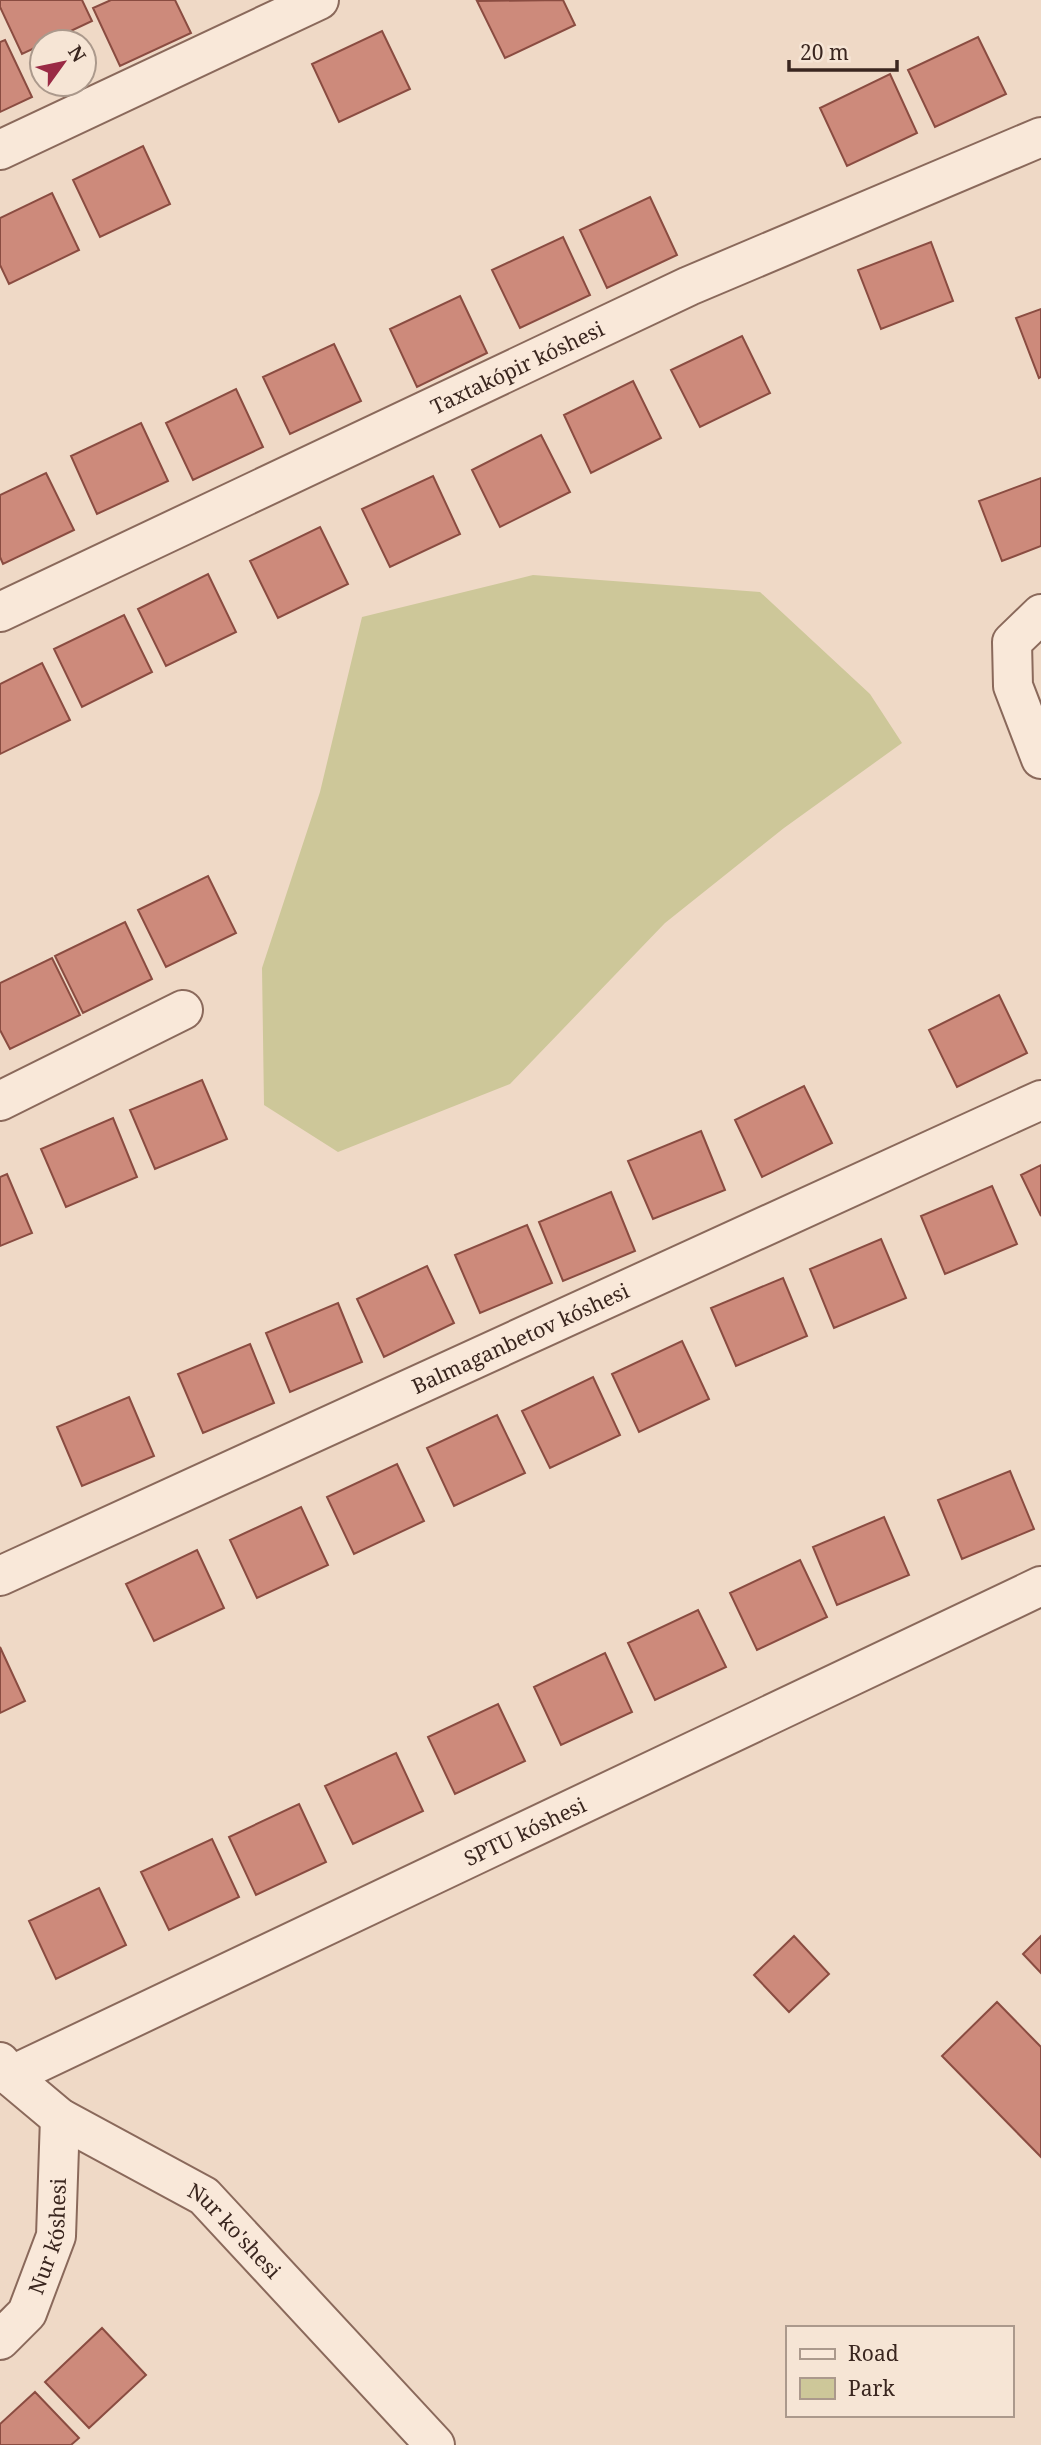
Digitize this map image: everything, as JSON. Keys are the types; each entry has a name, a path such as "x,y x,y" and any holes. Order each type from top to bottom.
{"street":[{"path":"0,150 320,0"},
{"name":"Taxtakópir kóshesi","path":"0,612 690,286 1041,137"},
{"path":"1041,614 1012,642 1013,686 1041,759"},
{"path":"0,1101 184,1010"},
{"name":"Balmaganbetov kóshesi","path":"0,1576 1041,1100"},
{"name":"SPTU kóshesi","path":"5,2069 1041,1586"},
{"name":"Nur ko'shesi","path":"5,2069 60,2118 204,2196 435,2445"},
{"name":"Nur kóshesi","path":"0,2340 27,2313 56,2236 60,2118"}],"green space":[{"path":"533,575 760,592 870,694 902,743 784,828 665,923 510,1084 338,1152 264,1105 262,968 320,792 362,617"}],"building":[{"path":"0,0 82,0 92,21 77,28 28,28 28,51 22,54 0,7"},
{"path":"111,0 175,0 191,33 120,66 93,8"},
{"path":"563,0 575,25 505,58 477,1"},
{"path":"382,31 410,89 339,122 312,64"},
{"path":"978,37 1006,94 935,127 908,70"},
{"path":"5,40 30,98 0,112 0,42"},
{"path":"890,74 917,133 847,166 820,108"},
{"path":"143,146 170,204 100,237 73,180"},
{"path":"52,193 79,250 9,284 0,265 0,218"},
{"path":"650,197 677,255 607,288 580,230"},
{"path":"563,237 590,295 520,328 492,270"},
{"path":"931,242 953,301 881,329 858,270"},
{"path":"460,296 487,353 417,387 390,329"},
{"path":"1041,309 1041,377 1039,378 1016,318"},
{"path":"742,336 770,393 700,427 671,370"},
{"path":"334,344 361,401 290,434 263,377"},
{"path":"633,381 661,438 591,473 564,415"},
{"path":"236,389 263,447 193,480 166,423"},
{"path":"141,423 168,481 97,514 71,456"},
{"path":"541,435 570,492 500,527 472,470"},
{"path":"46,473 74,530 3,564 0,557 0,495"},
{"path":"433,476 460,534 390,567 362,509"},
{"path":"1041,478 1041,546 1002,561 979,501"},
{"path":"320,527 348,584 278,618 250,561"},
{"path":"208,574 236,632 166,666 138,609"},
{"path":"124,615 152,672 82,707 54,649"},
{"path":"42,663 70,720 0,754 0,684"},
{"path":"208,876 236,933 166,967 138,910"},
{"path":"125,922 152,979 83,1013 55,956"},
{"path":"52,958 80,1015 10,1049 0,1030 0,983"},
{"path":"999,995 1027,1053 957,1087 929,1030"},
{"path":"202,1080 227,1139 155,1169 130,1110"},
{"path":"804,1086 832,1143 762,1177 735,1120"},
{"path":"113,1118 137,1177 66,1207 41,1149"},
{"path":"701,1131 725,1190 653,1219 628,1161"},
{"path":"1041,1165 1041,1216 1021,1175"},
{"path":"7,1174 32,1233 0,1246 0,1177"},
{"path":"992,1186 1017,1244 945,1274 921,1216"},
{"path":"611,1192 635,1251 563,1281 539,1222"},
{"path":"527,1225 552,1283 480,1313 455,1255"},
{"path":"881,1239 906,1298 834,1328 810,1269"},
{"path":"427,1266 454,1323 384,1357 357,1299"},
{"path":"783,1278 807,1336 736,1366 711,1308"},
{"path":"338,1303 362,1362 290,1392 266,1333"},
{"path":"682,1341 709,1399 639,1432 612,1374"},
{"path":"250,1344 274,1403 203,1433 178,1374"},
{"path":"593,1377 620,1435 550,1468 522,1411"},
{"path":"129,1397 154,1456 82,1486 57,1427"},
{"path":"497,1415 525,1473 454,1506 427,1448"},
{"path":"397,1464 424,1521 354,1554 327,1497"},
{"path":"1010,1471 1034,1529 962,1559 938,1500"},
{"path":"301,1507 328,1565 257,1598 230,1540"},
{"path":"884,1517 909,1575 837,1605 813,1547"},
{"path":"197,1550 224,1608 154,1641 126,1584"},
{"path":"800,1560 827,1617 757,1650 730,1593"},
{"path":"698,1610 726,1667 655,1700 628,1643"},
{"path":"0,1647 25,1701 0,1713"},
{"path":"605,1653 632,1712 561,1745 534,1687"},
{"path":"498,1704 525,1761 455,1794 428,1737"},
{"path":"396,1753 423,1811 353,1844 325,1786"},
{"path":"299,1804 326,1862 256,1895 229,1837"},
{"path":"212,1839 239,1897 169,1930 141,1872"},
{"path":"99,1888 126,1945 56,1979 29,1921"},
{"path":"794,1936 829,1974 789,2012 754,1975"},
{"path":"1041,1936 1041,1973 1023,1954"},
{"path":"997,2002 1041,2047 1041,2157 942,2056"},
{"path":"102,2328 146,2375 89,2428 45,2382"},
{"path":"35,2392 79,2438 71,2445 0,2445 0,2424"}]}
